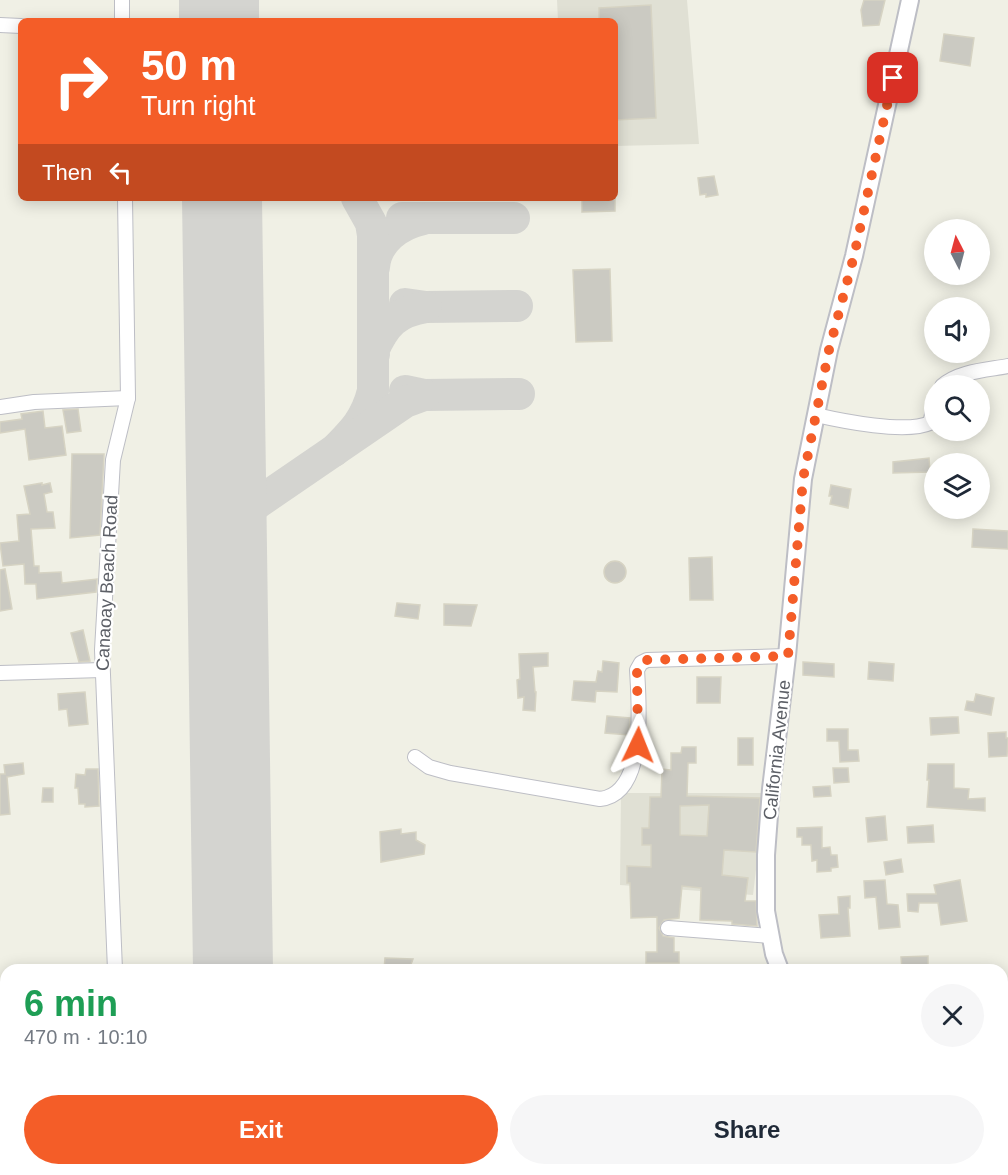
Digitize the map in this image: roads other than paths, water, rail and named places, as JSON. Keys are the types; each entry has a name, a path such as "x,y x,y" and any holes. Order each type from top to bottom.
{"street":[{"path":"122,0 122,18"},
{"name":"California Avenue","path":"778,964 766,911 766,855 771,789 788,656 803,479 829,350 859,233 910,0"},
{"path":"0,25 18,26"},
{"name":"Canaoay Beach Road","path":"115,964 102,670 112,460 128,398 125,201"},
{"path":"963,375 1008,366"},
{"path":"0,407 34,402 128,398"},
{"path":"816,415 866,425 924,426"},
{"path":"415,758 429,767 450,773 600,799 608,798 618,794 626,783 638,745 637,670 641,663 647,660 788,656"},
{"path":"0,673 102,670"},
{"path":"668,928 770,936"}]}
